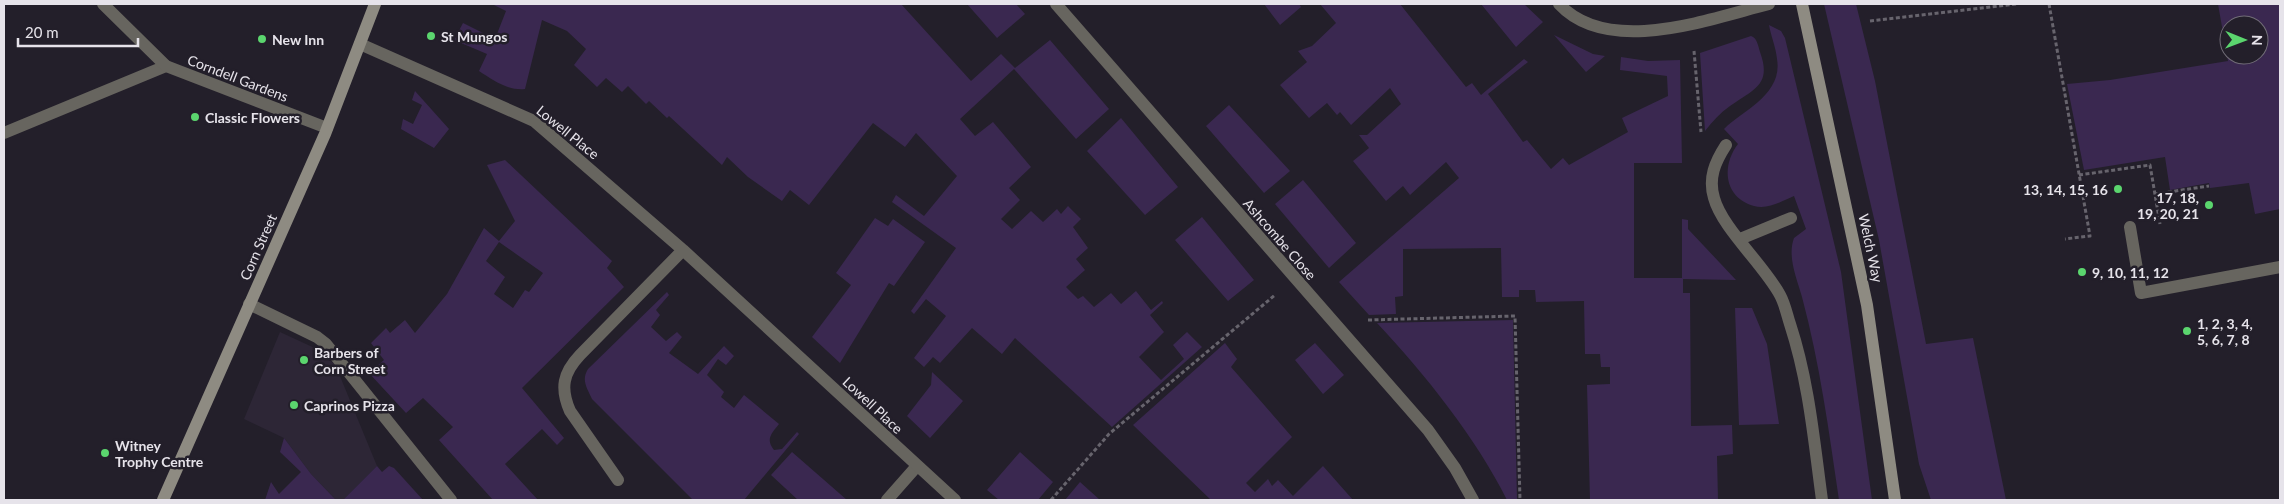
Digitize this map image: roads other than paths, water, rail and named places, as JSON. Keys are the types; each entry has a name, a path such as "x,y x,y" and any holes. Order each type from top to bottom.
{"street":[{"name":"Corndell Gardens","path":"103,4 166,66 327,128"},
{"name":"Corn Street","path":"163,500 327,128 375,4"},
{"name":"Ashcombe Close","path":"1056,4 1428,430 1455,468 1473,500"},
{"path":"1559,4 1568,13 1588,24 1645,30 1667,29 1769,4"},
{"name":"Welch Way","path":"1802,4 1867,305 1895,500"},
{"name":"Lowell Place","path":"360,44 534,121 683,250 955,500"},
{"path":"4,133 166,66"},
{"path":"1726,145 1713,166 1712,188 1714,200 1720,212 1781,297 1795,340 1809,397 1822,500"},
{"path":"1740,239 1791,218"},
{"path":"2130,227 2141,293 2280,267"},
{"path":"618,480 570,411 564,399 564,377 570,366 580,355 683,250"},
{"path":"249,304 317,337 326,344 348,368 451,500"},
{"path":"887,500 917,466"}],"place":[{"name":"St Mungos","path":"431,36"},
{"name":"New Inn","path":"262,39"},
{"name":"Classic Flowers","path":"195,117"},
{"name":"13, 14, 15, 16","path":"2118,189"},
{"name":"17, 18, 19, 20, 21","path":"2209,205"},
{"name":"9, 10, 11, 12","path":"2082,272"},
{"name":"1, 2, 3, 4, 5, 6, 7, 8","path":"2187,331"},
{"name":"Barbers of Corn Street","path":"304,360"},
{"name":"Caprinos Pizza","path":"294,405"},
{"name":"Witney Trophy Centre","path":"105,453"}]}
